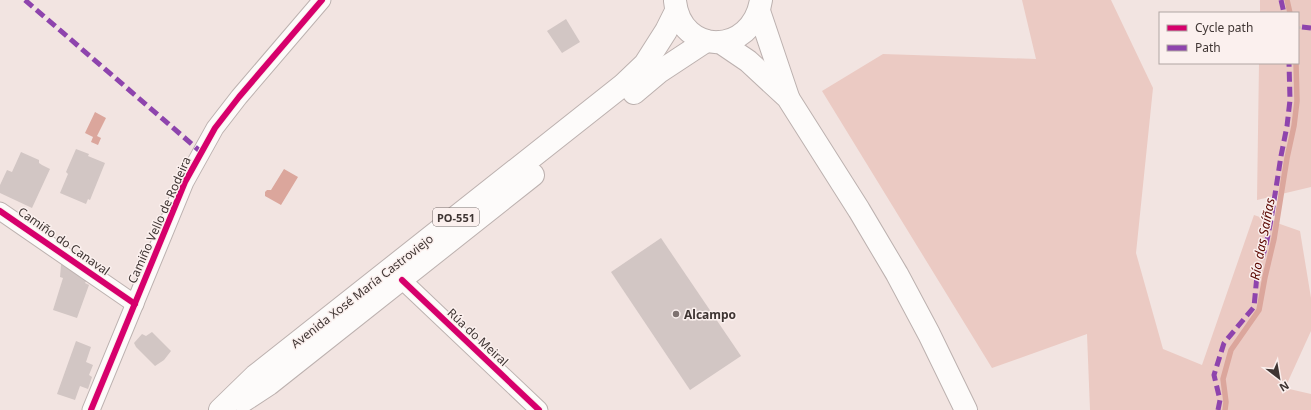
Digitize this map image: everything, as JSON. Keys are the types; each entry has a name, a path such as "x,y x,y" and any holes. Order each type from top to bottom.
{"main road":[{"name":"PO-551","path":"675,6 682,25 692,35 713,42 734,39 746,31 754,22 760,6"},
{"name":"Avenida Xosé María Castroviejo","path":"220,410 255,376 397,274 426,256 507,186 565,131 623,85 645,64 666,31 675,6"},
{"path":"760,6 788,98"},
{"path":"713,42 748,61 788,98 859,210 897,274 929,334 966,410"},
{"name":"Avenida Xosé María Castroviejo","path":"228,410 269,384 342,327 350,311 507,186 659,72 713,42"}],"street":[{"name":"Camiño Vello de Rodeira","path":"91,410 185,182 215,128 239,97 322,0"},
{"name":"Camiño do Canaval","path":"0,211 135,304"},
{"name":"Rúa do Meiral","path":"397,274 539,410"}],"shaded area":[{"path":"1022,0 1111,0 1153,88 1136,253 1163,349 1202,365 1254,215 1300,231 1311,298 1311,331 1285,388 1311,394 1311,410 1090,410 1087,334 992,368 822,91 883,54 1036,59"},
{"path":"1260,0 1311,0 1311,187 1257,200 1259,64 1299,64 1299,12 1260,12"},
{"path":"95,112 106,118 97,136 101,138 98,145 91,142 93,137 85,133"},
{"path":"284,169 298,177 281,205 265,196 265,192 267,190 271,190"}],"building":[{"path":"566,19 580,42 562,53 547,31"},
{"path":"76,149 105,163 90,200 88,199 86,204 60,193 68,174 66,172"},
{"path":"21,152 39,160 39,163 50,169 32,208 0,193 0,185 7,170 12,172"},
{"name":"Alcampo","path":"661,238 741,356 690,390 611,272"},
{"path":"63,262 89,276 85,283 89,285 77,318 53,310 63,278 60,277 61,265"},
{"path":"152,332 171,351 164,360 155,366 136,347 134,343 142,334 146,336"},
{"path":"76,341 91,347 86,362 93,365 89,375 92,377 88,389 80,386 75,400 57,394"}],"waterway":[{"name":"Río das Saíñas","path":"1287,0 1290,12"},
{"name":"Río das Saíñas","path":"1225,410 1226,402 1223,379 1231,350 1259,310 1274,239 1287,158 1294,126 1297,101 1296,64"}],"marked path":[{"path":"25,0 201,152"},
{"path":"1281,0 1284,12"},
{"path":"1302,27 1311,28"},
{"path":"1218,410 1220,400 1214,375 1224,343 1254,307 1257,275 1266,245 1287,126 1290,100 1289,64"}],"cycle path":[{"path":"91,410 185,182 215,128 239,97 322,0"},
{"path":"0,211 135,304"},
{"path":"402,280 539,410"}],"place":[{"name":"Alcampo","path":"676,314"}]}
